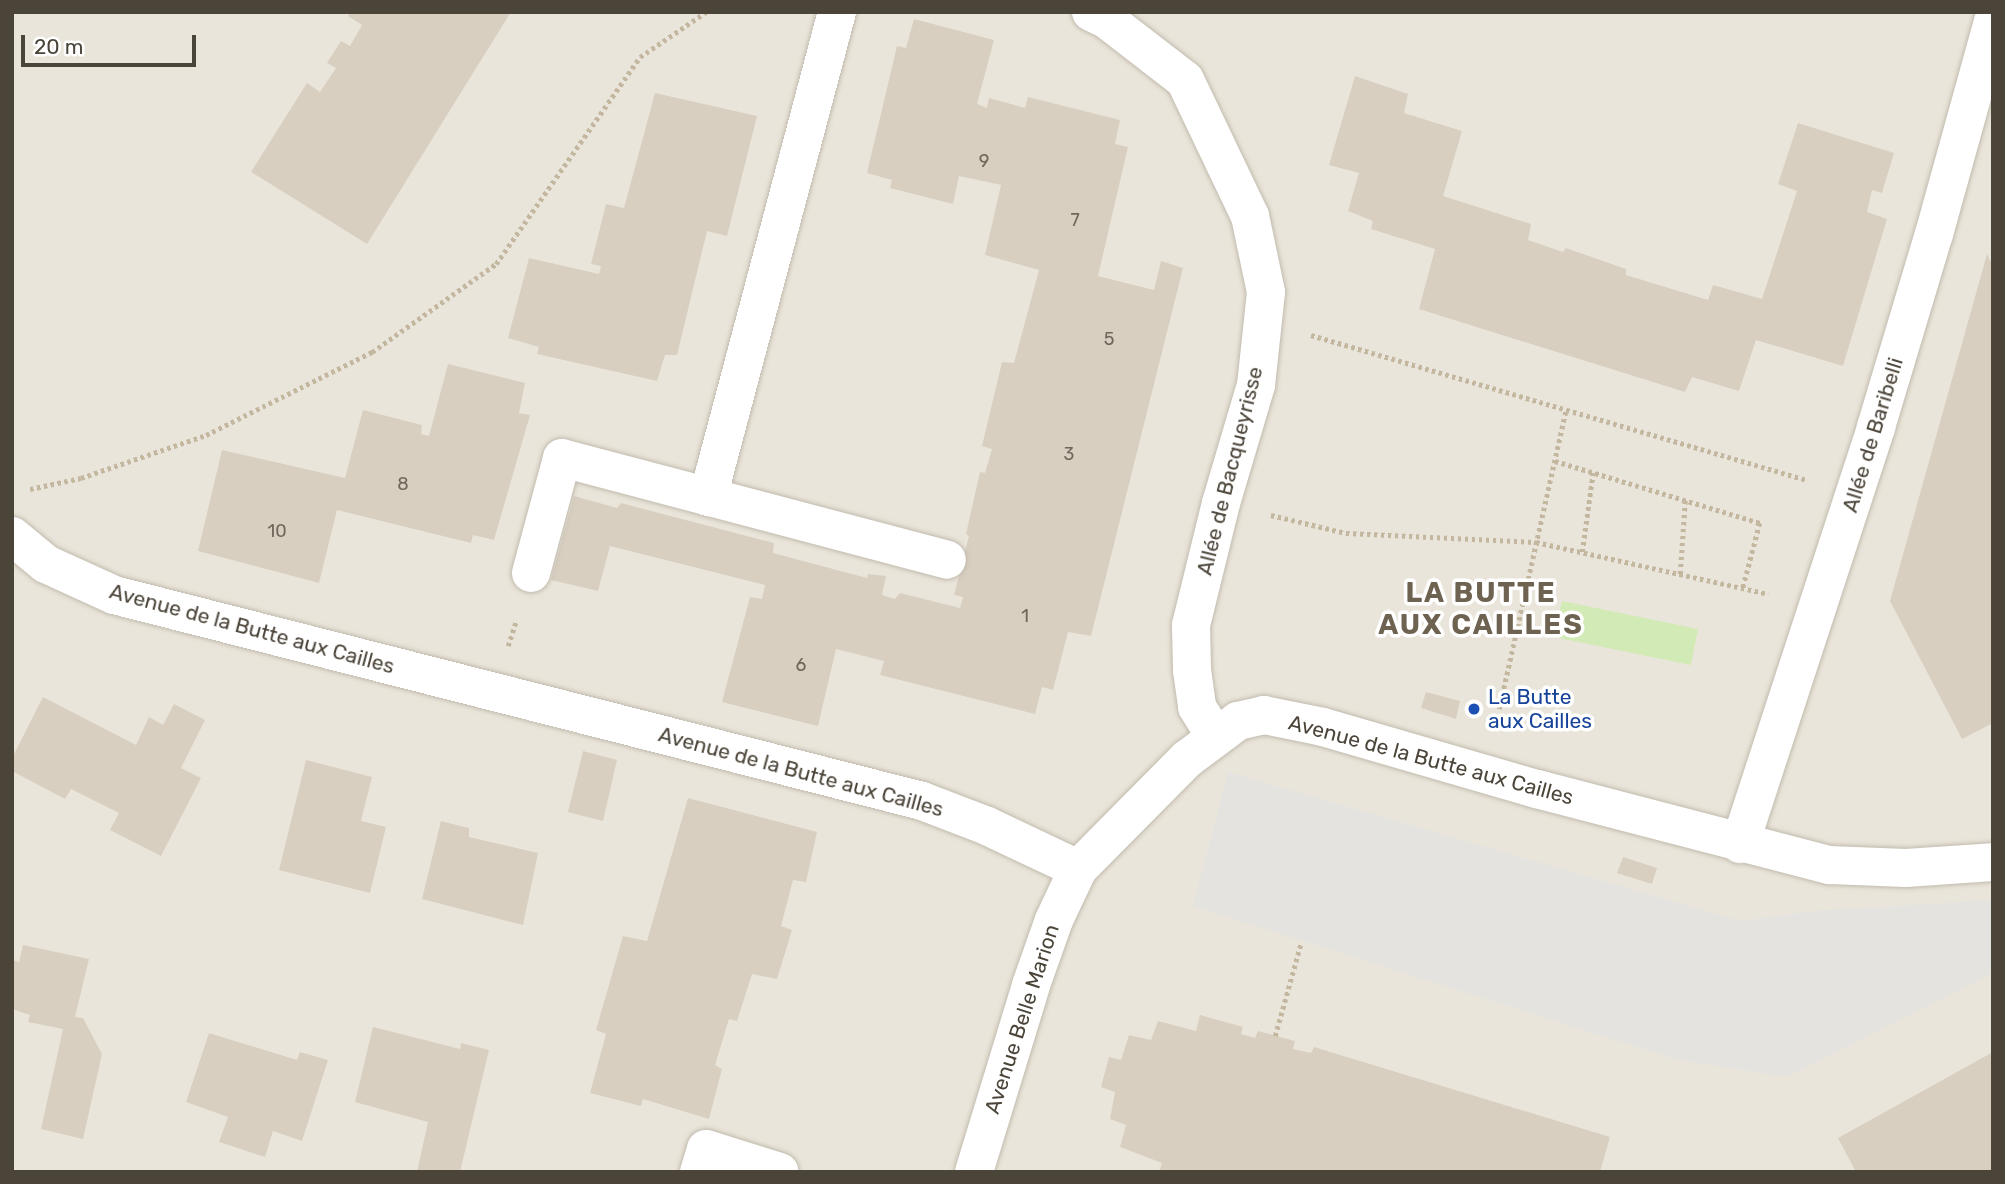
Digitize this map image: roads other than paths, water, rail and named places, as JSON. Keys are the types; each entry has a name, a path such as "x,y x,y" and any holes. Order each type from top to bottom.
{"street":[{"path":"709,497 838,12"},
{"name":"Allée de Bacqueyrisse","path":"1091,12 1106,19 1185,80 1250,216 1266,292 1256,385 1221,503 1191,625 1192,670 1198,707 1215,736"},
{"name":"Allée de Baribelli","path":"1740,844 1876,427 1934,234 1993,22"},
{"path":"531,573 562,458 947,561"},
{"name":"Avenue de la Butte aux Cailles","path":"12,536 46,564 114,595 922,801 987,826 1078,869 1187,759 1238,721 1264,715 1323,727 1740,844 1829,866 1906,868 1993,862"},
{"name":"Avenue Belle Marion","path":"974,1172 1031,985 1054,920 1078,869"},
{"path":"699,1172 706,1149 780,1172"}],"place":[{"name":"La Butte aux Cailles","path":"1474,709"}],"district":[{"name":"LA BUTTE AUX CAILLES","path":"1481,609"}]}
